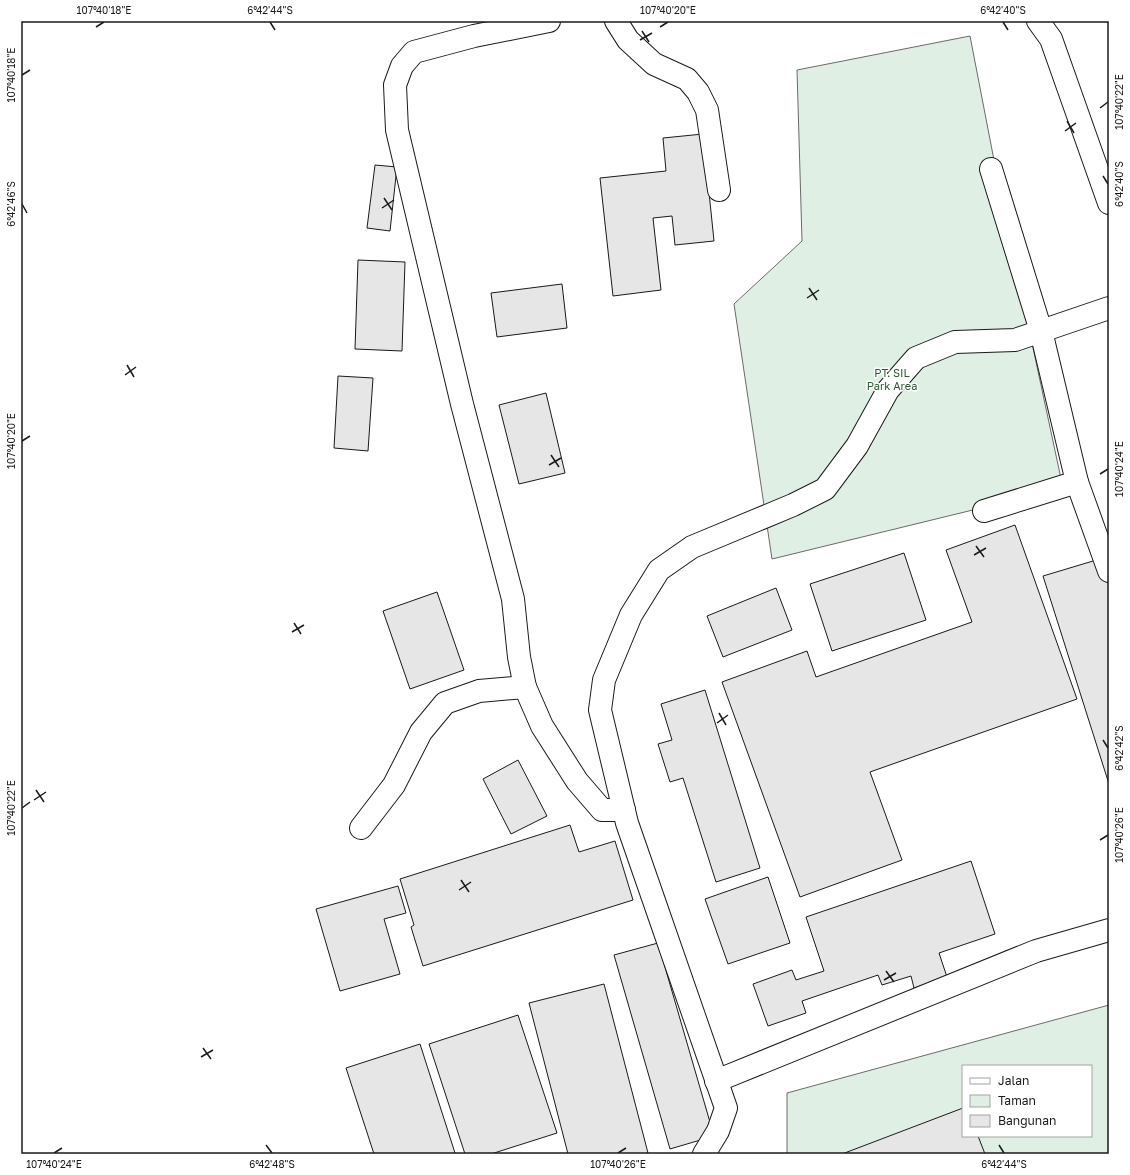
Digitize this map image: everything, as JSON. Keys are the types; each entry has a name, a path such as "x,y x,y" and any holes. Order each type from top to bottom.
{"street":[{"path":"549,21 474,36 414,52 402,66 395,85 397,130 462,404 513,600 519,657 525,687 542,726 577,781 602,810 624,810"},
{"path":"616,21 628,40 654,64 687,79 698,92 707,110 719,190"},
{"path":"1038,21 1051,39 1109,202"},
{"path":"991,169 1041,331 1077,482 1109,571"},
{"path":"704,1154 718,1131 726,1108 627,824 600,710 604,680 631,615 659,570 692,547 793,505 825,489 857,446 888,390 916,358 955,342 1015,340 1109,308"},
{"path":"984,511 1077,482"},
{"path":"361,828 394,785 421,732 445,703 479,691 525,687"},
{"path":"716,1081 1036,951 1109,930"}],"green space":[{"name":"PT. SIL Park Area","path":"970,36 1005,217 1063,488 772,559 734,304 802,241 797,70"},
{"path":"1109,1005 1109,1154 787,1154 787,1093"}],"building":[{"path":"703,134 714,241 675,245 672,216 653,218 661,290 613,296 600,178 666,171 663,138"},
{"path":"375,165 397,167 390,231 367,228"},
{"path":"358,260 405,262 402,351 355,349"},
{"path":"562,284 567,328 497,337 491,293"},
{"path":"338,376 373,378 368,451 334,448"},
{"path":"546,393 565,473 519,484 499,405"},
{"path":"1015,525 1077,699 870,772 902,860 800,897 722,682 807,651 816,677 972,622 946,550"},
{"path":"904,553 926,620 832,651 810,584"},
{"path":"1103,558 1109,576 1109,784 1043,576"},
{"path":"776,588 792,630 723,657 707,616"},
{"path":"437,592 464,670 410,689 383,611"},
{"path":"705,690 760,868 716,882 683,778 670,782 658,744 672,740 661,704"},
{"path":"518,760 547,816 511,834 483,779"},
{"path":"570,825 579,852 615,841 633,900 423,966 411,927 414,925 400,879"},
{"path":"971,861 995,934 939,953 947,977 914,988 911,976 882,985 878,975 802,1001 806,1013 768,1026 753,984 792,970 796,980 824,971 806,917"},
{"path":"768,877 790,943 728,964 705,899"},
{"path":"398,886 406,913 384,919 400,974 340,991 316,909"},
{"path":"658,943 714,1136 670,1149 614,955"},
{"path":"604,984 648,1153 568,1154 529,1003"},
{"path":"518,1015 557,1133 491,1154 465,1154 429,1044"},
{"path":"420,1044 455,1153 374,1154 346,1068"},
{"path":"962,1108 962,1137 978,1137 985,1154 842,1154"}]}
